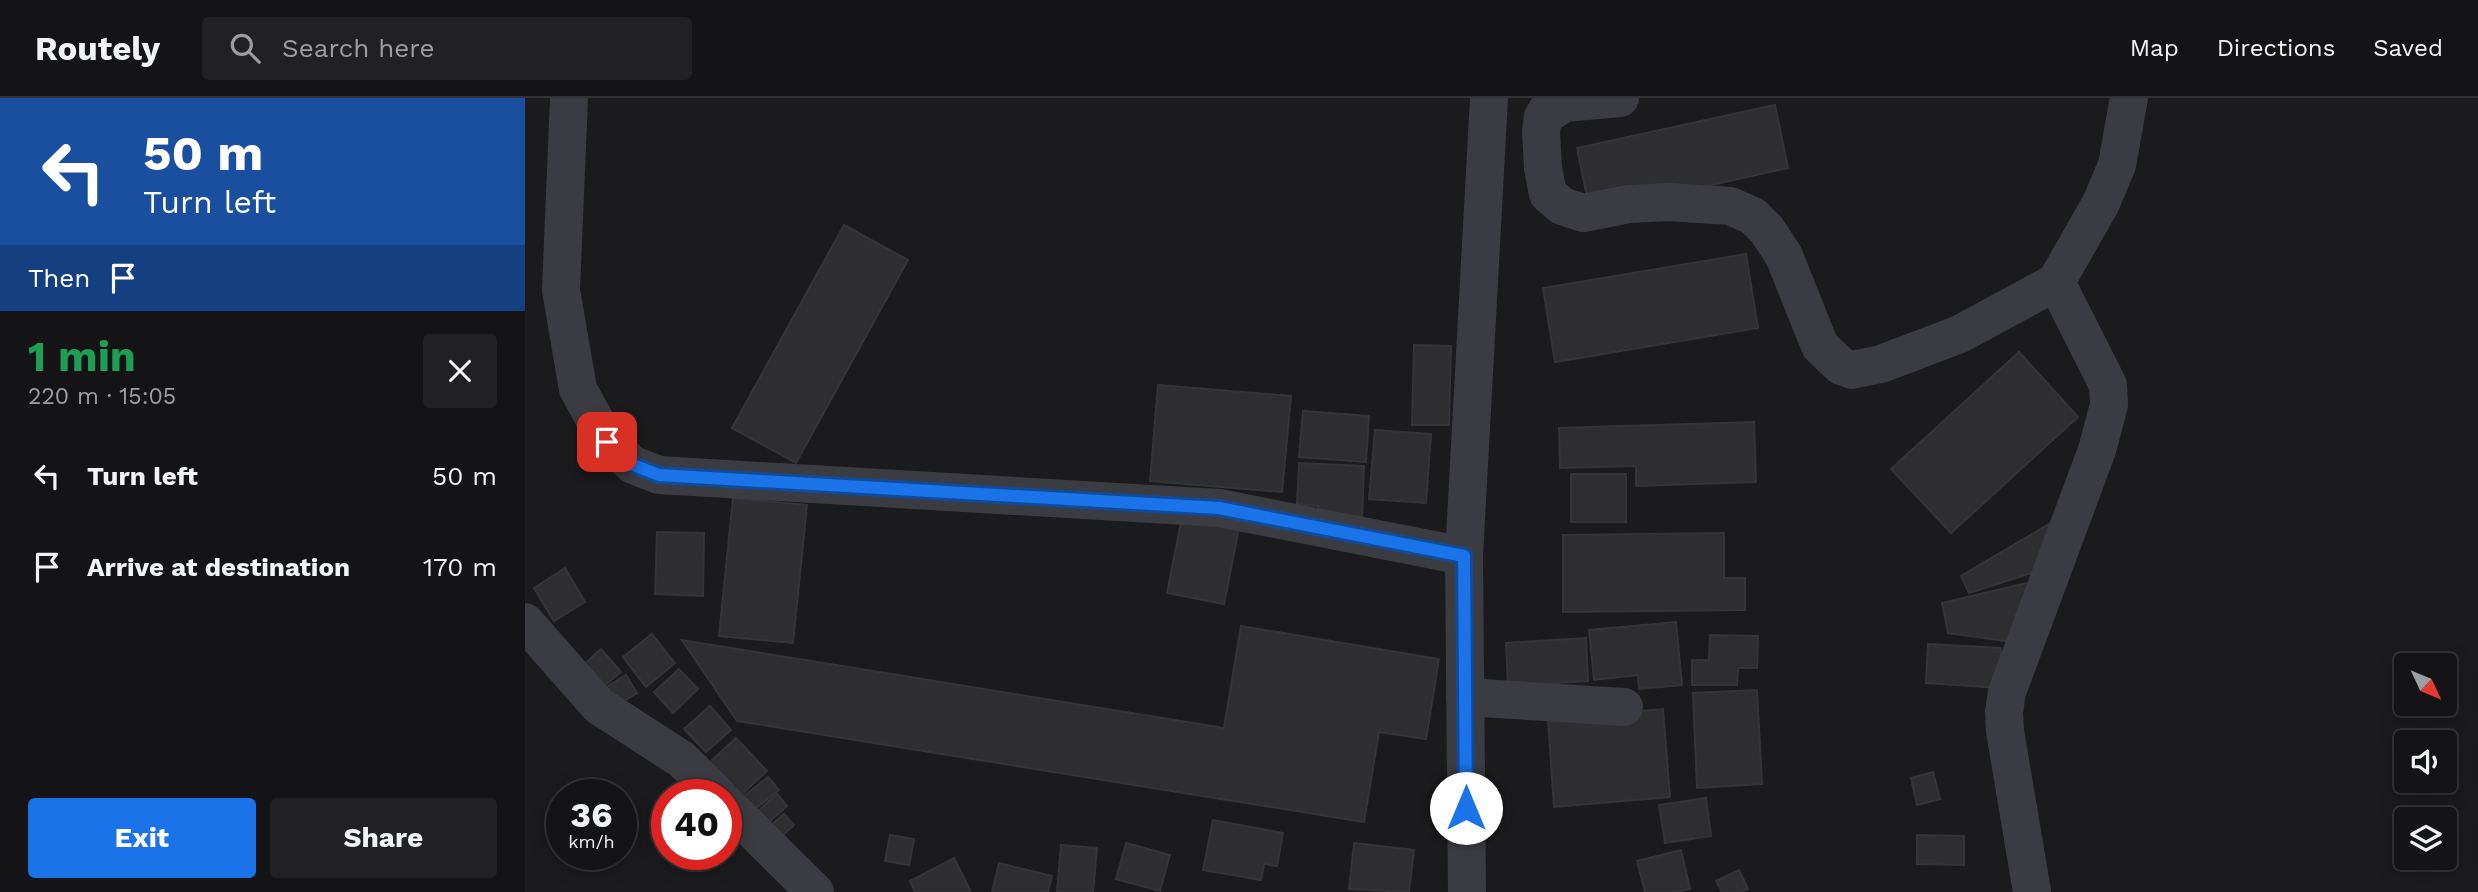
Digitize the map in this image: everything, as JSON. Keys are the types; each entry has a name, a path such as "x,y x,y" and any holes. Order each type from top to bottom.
{"street":[{"path":"569,98 561,290 578,389 607,442 633,465 659,475 1219,508 1464,556"},
{"path":"1467,892 1464,556 1489,98"},
{"path":"1620,98 1564,103 1549,108 1541,131 1548,194 1562,206 1583,213 1629,204 1668,202 1730,206 1753,216 1767,230 1784,256 1820,346 1841,366 1852,370 1881,365 1960,334 2056,282 2101,203 2117,165 2129,98"},
{"path":"2032,892 2005,731 2007,692 2097,450 2109,405 2108,384 2056,282"},
{"path":"525,622 599,706 681,760 701,779"},
{"path":"1465,697 1624,707"},
{"path":"742,820 815,892"}],"building":[{"path":"1775,105 1788,168 1590,212 1577,148"},
{"path":"844,225 908,260 796,463 732,428"},
{"path":"1746,254 1758,328 1555,362 1543,288"},
{"path":"1414,345 1451,346 1449,425 1412,425"},
{"path":"2019,352 2078,417 1951,533 1891,469"},
{"path":"1158,385 1291,396 1282,492 1150,481"},
{"path":"1303,411 1369,416 1366,462 1299,457"},
{"path":"1754,422 1756,482 1636,486 1636,466 1560,468 1559,428"},
{"path":"1375,430 1431,434 1426,503 1369,499"},
{"path":"1299,463 1364,466 1362,520 1318,518 1318,506 1297,504"},
{"path":"1571,474 1626,474 1626,522 1571,522"},
{"path":"733,498 807,505 793,643 719,636"},
{"path":"1182,517 1239,528 1224,604 1167,593"},
{"path":"2049,524 2041,570 1969,593 1961,576"},
{"path":"657,532 704,533 703,596 655,594"},
{"path":"1724,533 1724,578 1745,578 1745,610 1563,612 1563,535"},
{"path":"565,568 585,602 554,621 534,588"},
{"path":"2035,581 2012,642 1948,633 1942,603"},
{"path":"1676,622 1682,685 1639,689 1638,675 1594,680 1589,630"},
{"path":"1241,626 1439,659 1426,739 1379,732 1364,822 737,721 682,640 1224,728"},
{"path":"652,634 675,663 646,687 623,657"},
{"path":"1710,635 1758,636 1757,668 1738,668 1737,685 1692,685 1692,660 1709,660"},
{"path":"1586,638 1588,681 1556,683 1557,694 1508,685 1506,643"},
{"path":"1928,644 2001,648 1999,688 1926,683"},
{"path":"601,649 621,672 599,690 580,668"},
{"path":"679,669 698,689 673,713 654,692"},
{"path":"626,675 637,693 616,706 605,688"},
{"path":"1757,690 1762,784 1697,788 1693,693"},
{"path":"710,706 731,730 706,752 684,729"},
{"path":"1663,709 1670,797 1554,807 1548,719"},
{"path":"736,738 767,771 742,794 742,779 726,779 710,762"},
{"path":"1933,772 1940,799 1917,805 1911,778"},
{"path":"768,777 779,790 755,809 744,796"},
{"path":"777,794 787,806 769,822 759,810"},
{"path":"1706,798 1711,836 1665,843 1659,805"},
{"path":"784,814 794,825 782,836 771,825"},
{"path":"1213,820 1283,833 1277,866 1264,864 1261,880 1203,870"},
{"path":"890,835 914,839 909,865 885,861"},
{"path":"1917,835 1964,836 1964,865 1917,864"},
{"path":"1126,843 1170,855 1160,891 1116,879"},
{"path":"1354,843 1414,850 1409,892 1349,889"},
{"path":"1061,845 1097,848 1093,892 1057,892"},
{"path":"1681,850 1690,889 1677,892 1645,892 1637,861"},
{"path":"954,858 971,892 915,892 910,881"},
{"path":"999,863 1052,876 1048,892 992,892"},
{"path":"1739,870 1748,889 1722,892 1716,881"}],"route":[{"path":"607,442 633,465 659,475 1219,508 1464,556 1466,808"}]}
